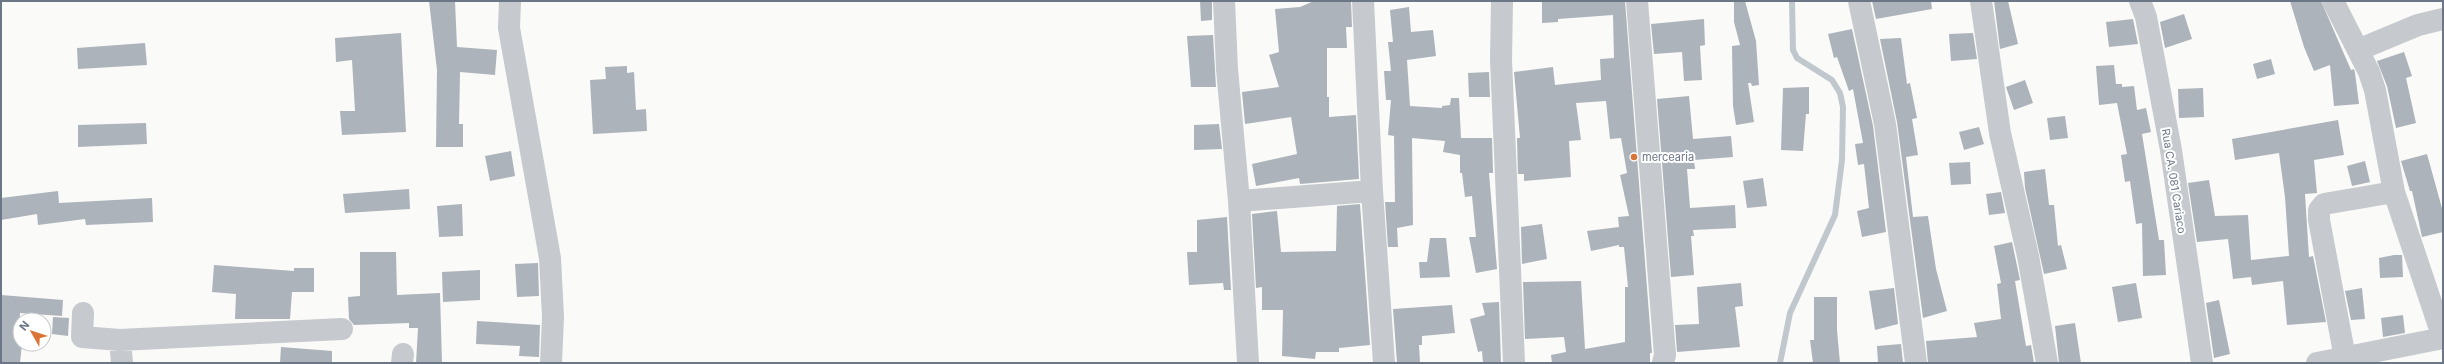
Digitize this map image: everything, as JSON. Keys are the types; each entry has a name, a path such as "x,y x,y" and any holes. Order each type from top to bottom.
{"street":[{"path":"510,1 512,43 550,258 553,317 550,363"},
{"path":"1224,1 1227,70 1239,201 1248,363"},
{"path":"1363,1 1372,191 1384,363"},
{"path":"1502,1 1501,60 1514,363"},
{"path":"1637,1 1665,355 1663,363"},
{"path":"1859,1 1885,124 1916,363"},
{"path":"1981,1 2000,133 2028,256 2047,363"},
{"name":"Rua CA. 081 Cariaco","path":"2140,1 2146,17 2170,150 2202,363"},
{"path":"2317,363 2346,361 2443,338 2394,192 2374,90 2358,50 2334,1"},
{"path":"2358,50 2418,25 2443,19"},
{"path":"1239,201 1372,191"},
{"path":"2346,361 2318,220 2318,210 2324,204 2394,192"},
{"path":"83,313 82,337 120,340 342,329"},
{"path":"120,340 122,363"}],"building":[{"path":"429,1 455,1 457,47 497,50 495,75 460,72 459,124 463,124 463,147 436,147 437,70"},
{"path":"1200,1 1212,1 1212,20 1201,21"},
{"path":"1314,1 1351,1 1352,27 1346,27 1347,48 1327,48 1327,97 1329,97 1329,117 1356,115 1359,179 1300,184 1299,178 1256,186 1252,164 1297,154 1291,117 1245,124 1242,92 1279,87 1269,55 1279,52 1275,9 1300,7"},
{"path":"1542,1 1625,1 1652,353 1650,353 1650,363 1552,363 1551,355 1566,352 1564,337 1525,339 1523,282 1581,281 1585,349 1625,342 1625,287 1628,287 1624,247 1619,247 1619,245 1591,251 1587,231 1619,227 1618,217 1629,216 1620,175 1627,173 1621,138 1610,139 1606,101 1576,103 1581,140 1569,141 1571,177 1524,181 1524,174 1518,174 1517,138 1520,138 1514,72 1553,67 1555,85 1601,80 1600,59 1614,58 1613,15 1558,19 1558,22 1542,23"},
{"path":"1734,1 1745,1 1756,41 1759,85 1752,86 1751,83 1748,83 1754,122 1736,125 1733,106 1732,46 1740,45 1734,22"},
{"path":"1872,1 1931,1 1932,9 1876,19"},
{"path":"1994,1 2008,1 2018,44 2000,49"},
{"path":"2290,1 2321,1 2351,70 2354,69 2359,104 2334,106 2330,65 2314,71 2304,47"},
{"path":"1409,7 1411,32 1433,30 1436,56 1407,60 1410,106 1442,108 1442,106 1450,105 1451,98 1459,98 1461,138 1492,138 1493,173 1489,173 1497,269 1476,273 1469,237 1476,237 1472,196 1465,197 1462,173 1460,173 1460,155 1443,152 1445,141 1412,138 1413,225 1397,228 1398,247 1388,247 1385,202 1395,202 1394,136 1388,135 1391,100 1386,100 1384,71 1391,71 1388,42 1393,42 1390,10"},
{"path":"2184,14 2192,39 2165,48 2160,22"},
{"path":"1704,19 1705,45 1700,46 1702,80 1684,81 1682,52 1654,54 1651,24"},
{"path":"2133,19 2138,44 2109,47 2106,22"},
{"path":"1852,29 1873,126 1886,232 1862,237 1857,211 1869,208 1864,164 1858,165 1855,144 1863,143 1853,89 1849,91 1837,57 1834,58 1828,34"},
{"path":"401,33 406,132 342,135 340,111 355,111 352,60 336,62 335,38"},
{"path":"1973,33 1977,59 1951,61 1949,34"},
{"path":"1213,35 1216,87 1191,87 1187,36"},
{"path":"1901,38 1907,84 1910,83 1917,118 1912,119 1918,155 1906,157 1913,217 1928,216 1936,269 1947,311 1923,318 1897,122 1880,39"},
{"path":"145,43 147,65 78,69 77,48"},
{"path":"2404,52 2412,76 2406,78 2416,123 2396,128 2387,86 2377,61"},
{"path":"2271,59 2275,74 2257,79 2253,64"},
{"path":"2114,65 2116,84 2122,84 2122,87 2134,86 2137,110 2146,108 2151,132 2142,134 2159,240 2164,240 2166,275 2143,276 2142,223 2136,224 2130,181 2125,182 2121,155 2127,154 2117,103 2099,105 2096,66"},
{"path":"627,66 627,73 634,72 636,110 646,109 647,131 593,134 590,80 606,79 605,67"},
{"path":"1489,72 1490,97 1469,97 1468,73"},
{"path":"2025,80 2033,103 2014,110 2006,87"},
{"path":"1809,87 1809,114 1806,114 1803,151 1781,150 1783,88"},
{"path":"2203,88 2204,117 2179,118 2178,89"},
{"path":"1689,96 1693,139 1731,136 1733,157 1694,160 1695,169 1687,169 1690,208 1735,205 1736,228 1693,230 1694,236 1691,236 1694,275 1671,277 1657,99"},
{"path":"2065,116 2068,138 2050,140 2047,118"},
{"path":"2338,120 2344,155 2314,160 2317,193 2305,194 2309,257 2313,256 2326,322 2287,325 2283,281 2252,285 2251,277 2233,279 2228,239 2197,242 2188,183 2209,180 2215,216 2248,215 2251,260 2289,256 2285,197 2279,153 2235,160 2232,139"},
{"path":"146,123 147,144 78,147 78,125"},
{"path":"1219,124 1222,149 1194,150 1194,125"},
{"path":"1979,127 1984,144 1964,150 1959,132"},
{"path":"511,151 515,176 490,181 485,156"},
{"path":"2427,154 2443,212 2443,232 2422,237 2412,191 2410,191 2401,161"},
{"path":"2365,161 2370,182 2352,186 2347,166"},
{"path":"1970,162 1971,184 1951,185 1949,163"},
{"path":"2045,169 2049,205 2054,205 2058,246 2061,245 2067,269 2044,274 2025,188 2024,172"},
{"path":"1763,178 1767,206 1747,208 1743,181"},
{"path":"409,189 410,209 345,213 343,194"},
{"path":"58,191 59,203 152,198 153,222 86,225 85,219 38,225 37,214 1,220 1,198"},
{"path":"2001,192 2005,213 1989,215 1986,194"},
{"path":"462,204 463,236 439,237 437,206"},
{"path":"1360,204 1370,345 1339,348 1339,352 1316,352 1315,359 1282,356 1283,310 1262,310 1262,287 1256,288 1252,214 1277,211 1281,252 1336,251 1337,206"},
{"path":"1227,217 1231,290 1224,290 1223,283 1189,285 1187,252 1197,252 1197,220"},
{"path":"1542,224 1547,259 1522,264 1521,227"},
{"path":"1430,238 1446,238 1450,277 1420,278 1419,262 1427,262"},
{"path":"2012,242 2020,280 2015,281 2026,346 2031,345 2034,363 1928,363 1926,341 1977,337 1974,323 2001,319 1997,284 2001,283 1994,246"},
{"path":"360,252 396,252 397,295 440,293 442,363 416,363 418,328 409,328 409,323 354,325 349,319 348,297 360,296"},
{"path":"2402,255 2403,277 2380,278 2379,258"},
{"path":"538,263 539,296 517,297 515,264"},
{"path":"214,265 294,271 294,268 314,268 314,292 292,292 290,319 235,319 236,294 212,292"},
{"path":"480,270 480,300 443,302 442,272"},
{"path":"1741,283 1743,306 1735,307 1740,347 1677,352 1675,325 1699,324 1697,287"},
{"path":"2136,283 2142,318 2118,322 2112,287"},
{"path":"1894,288 1898,324 1875,330 1869,291"},
{"path":"2362,288 2365,319 2351,320 2345,291"},
{"path":"1,295 63,300 62,316 52,315 52,312 12,312 12,352 21,352 20,363 1,363"},
{"path":"1814,297 1837,297 1837,330 1840,363 1813,363 1810,340 1814,340"},
{"path":"2219,300 2230,354 2214,358 2206,303"},
{"path":"1499,302 1501,363 1483,363 1482,351 1478,352 1470,319 1485,315 1482,303"},
{"path":"1452,305 1455,333 1422,336 1422,345 1419,345 1420,363 1397,363 1393,309"},
{"path":"2403,315 2405,333 2383,337 2381,318"},
{"path":"53,317 69,318 68,336 52,334"},
{"path":"477,321 540,325 539,357 519,356 520,346 476,344"},
{"path":"2075,323 2081,363 2059,363 2055,326"},
{"path":"1901,344 1903,363 1878,363 1877,346"},
{"path":"281,347 332,351 332,363 280,363"}],"waterway":[{"path":"1780,363 1790,313 1835,215 1842,160 1843,107 1840,93 1832,80 1797,58 1793,50 1792,1"}],"place":[{"name":"mercearia","path":"1634,157"}]}
